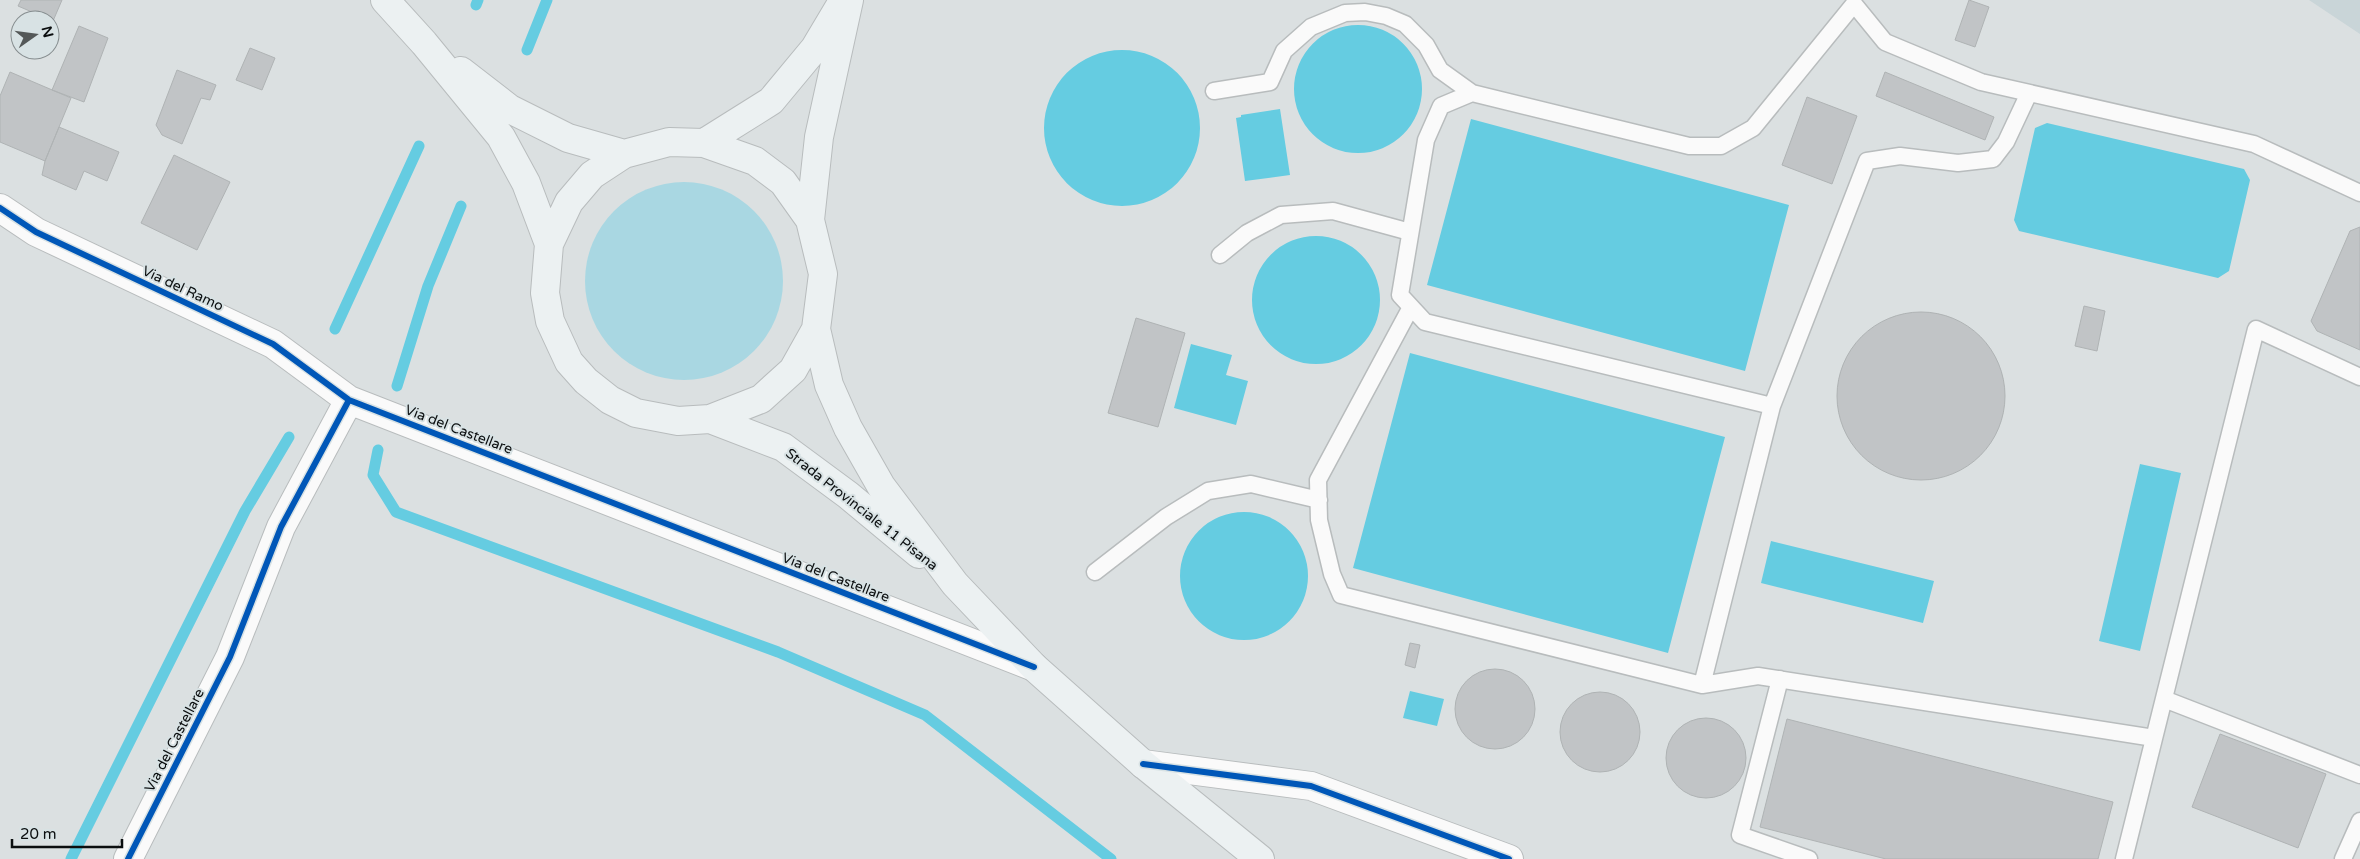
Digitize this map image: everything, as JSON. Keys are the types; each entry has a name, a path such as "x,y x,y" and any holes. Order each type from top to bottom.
{"main road":[{"path":"385,0 424,43 501,137 526,183 549,244"},
{"path":"704,143 771,102 815,48 843,0"},
{"path":"810,220 783,182 756,161 704,143 669,142 624,154 592,175 569,202 549,244 545,293 550,321 570,362 586,381 610,400 636,413 678,421 710,419 761,399 792,370 816,329 823,274 810,220 819,137 848,0"},
{"path":"424,43 510,108 568,138 624,154"},
{"name":"Strada Provinciale 11 Pisana","path":"816,329 829,385 848,428 881,486 954,584"},
{"name":"Strada Provinciale 11 Pisana","path":"710,419 783,447 848,496 954,584 1034,667 1143,764 1260,859"}],"street":[{"name":"Via del Ramo","path":"0,208 36,232 273,344 349,400"},
{"name":"Via del Castellare","path":"128,859 230,657 281,527 349,400 1034,667"},
{"path":"1143,764 1311,786 1510,859"}],"lane":[{"path":"1214,90 1270,82 1284,51 1311,27 1344,13 1365,12 1386,16 1405,24 1426,45 1440,70 1472,93 1689,146 1721,146 1753,128 1854,4 1885,42 1981,82 2254,144 2360,193"},
{"path":"1702,684 1772,406 1867,161 1900,156 1958,163 1993,159 2006,142 2029,92"},
{"path":"1472,93 1441,106 1426,140 1400,295 1425,322 1772,406"},
{"path":"1220,255 1247,233 1281,215 1333,211 1410,232"},
{"path":"1411,307 1318,480 1319,520 1332,574 1341,595 1702,684 1758,676 2154,738"},
{"path":"2124,859 2256,329 2360,378"},
{"path":"1095,572 1166,517 1208,491 1251,484 1319,500"},
{"path":"1780,679 1740,835 1809,859"},
{"path":"2164,699 2360,774"},
{"path":"2343,859 2360,821"}],"shaded area":[{"path":"2309,0 2360,0 2360,34"},
{"path":"684,182 713,186 731,194 754,211 771,234 779,252 783,281 779,310 771,328 754,351 731,368 713,376 684,380 655,376 637,368 614,351 597,328 589,310 585,281 589,252 597,234 614,211 637,194 655,186"}],"water":[{"path":"1358,25 1382,30 1403,44 1417,65 1422,89 1417,113 1403,134 1382,148 1358,153 1334,148 1313,134 1299,113 1294,89 1299,65 1313,44 1334,30"},
{"path":"1114,50 1130,50 1145,53 1159,59 1177,73 1191,91 1197,105 1200,128 1197,151 1191,165 1177,183 1159,197 1145,203 1130,206 1114,206 1099,203 1085,197 1067,183 1057,171 1047,151 1044,136 1044,120 1047,105 1053,91 1067,73 1079,63 1099,53"},
{"path":"1280,109 1290,175 1245,181 1236,118 1241,117 1241,115"},
{"path":"1471,119 1789,205 1745,371 1427,285"},
{"path":"2047,123 2244,169 2250,180 2229,271 2218,278 2019,231 2014,220 2035,128"},
{"path":"1316,236 1340,241 1361,255 1375,276 1380,300 1375,324 1361,345 1340,359 1316,364 1292,359 1271,345 1257,324 1252,300 1257,276 1271,255 1292,241"},
{"path":"1191,344 1232,355 1226,375 1248,381 1236,425 1174,408"},
{"path":"1410,353 1725,437 1668,653 1353,568"},
{"path":"2140,464 2181,473 2140,651 2099,641"},
{"path":"1244,512 1268,517 1289,531 1303,552 1308,576 1303,600 1289,621 1268,635 1244,640 1220,635 1199,621 1185,600 1180,576 1185,552 1199,531 1220,517"},
{"path":"1771,541 1934,581 1923,623 1761,583"},
{"path":"1410,691 1444,699 1437,726 1403,718"}],"building":[{"path":"21,0 62,0 58,10 27,10 18,6"},
{"path":"1969,0 1989,7 1975,47 1955,40"},
{"path":"79,26 108,38 84,102 52,90"},
{"path":"250,48 275,58 262,90 236,80"},
{"path":"177,70 216,85 210,100 201,98 182,144 162,135 156,125"},
{"path":"10,72 71,98 45,161 0,142 0,96"},
{"path":"1885,72 1994,117 1985,140 1876,96"},
{"path":"1807,97 1857,116 1832,184 1782,165"},
{"path":"59,127 119,152 107,181 84,171 76,190 42,175 45,161"},
{"path":"174,155 230,182 197,250 141,223"},
{"path":"2360,227 2360,350 2317,331 2311,321 2350,231"},
{"path":"2084,306 2105,311 2097,351 2075,346"},
{"path":"1921,312 1945,316 1960,322 1974,331 1986,343 1995,357 2001,372 2005,396 2001,420 1995,435 1986,449 1974,461 1960,470 1945,476 1921,480 1897,476 1882,470 1868,461 1856,449 1847,435 1841,420 1837,396 1841,372 1847,357 1856,343 1868,331 1882,322 1897,316"},
{"path":"1136,318 1185,333 1158,427 1108,413"},
{"path":"1410,643 1420,645 1415,668 1405,665"},
{"path":"1495,669 1510,672 1523,681 1532,694 1535,709 1532,724 1523,737 1510,746 1495,749 1480,746 1467,737 1458,724 1455,709 1458,694 1467,681 1480,672"},
{"path":"1600,692 1615,695 1628,704 1637,717 1640,732 1637,747 1628,760 1615,769 1600,772 1585,769 1572,760 1563,747 1560,732 1563,717 1572,704 1585,695"},
{"path":"1706,718 1721,721 1734,730 1743,743 1746,758 1743,773 1734,786 1721,795 1706,798 1691,795 1678,786 1669,773 1666,758 1669,743 1678,730 1691,721"},
{"path":"1787,719 2113,802 2098,859 1886,859 1760,827"},
{"path":"2220,734 2326,774 2298,848 2192,807"}],"waterway":[{"path":"476,5 478,0"},
{"path":"527,50 547,0"},
{"path":"335,329 419,146"},
{"path":"397,386 428,286 461,206"},
{"path":"71,859 245,511 289,437"},
{"path":"378,450 373,475 396,512 778,652 925,715 1111,859"}],"cycle path":[{"path":"0,208 36,232 273,344 349,400 1034,667"},
{"path":"128,859 230,657 281,527 349,400"},
{"path":"1143,764 1311,786 1509,859"}]}
